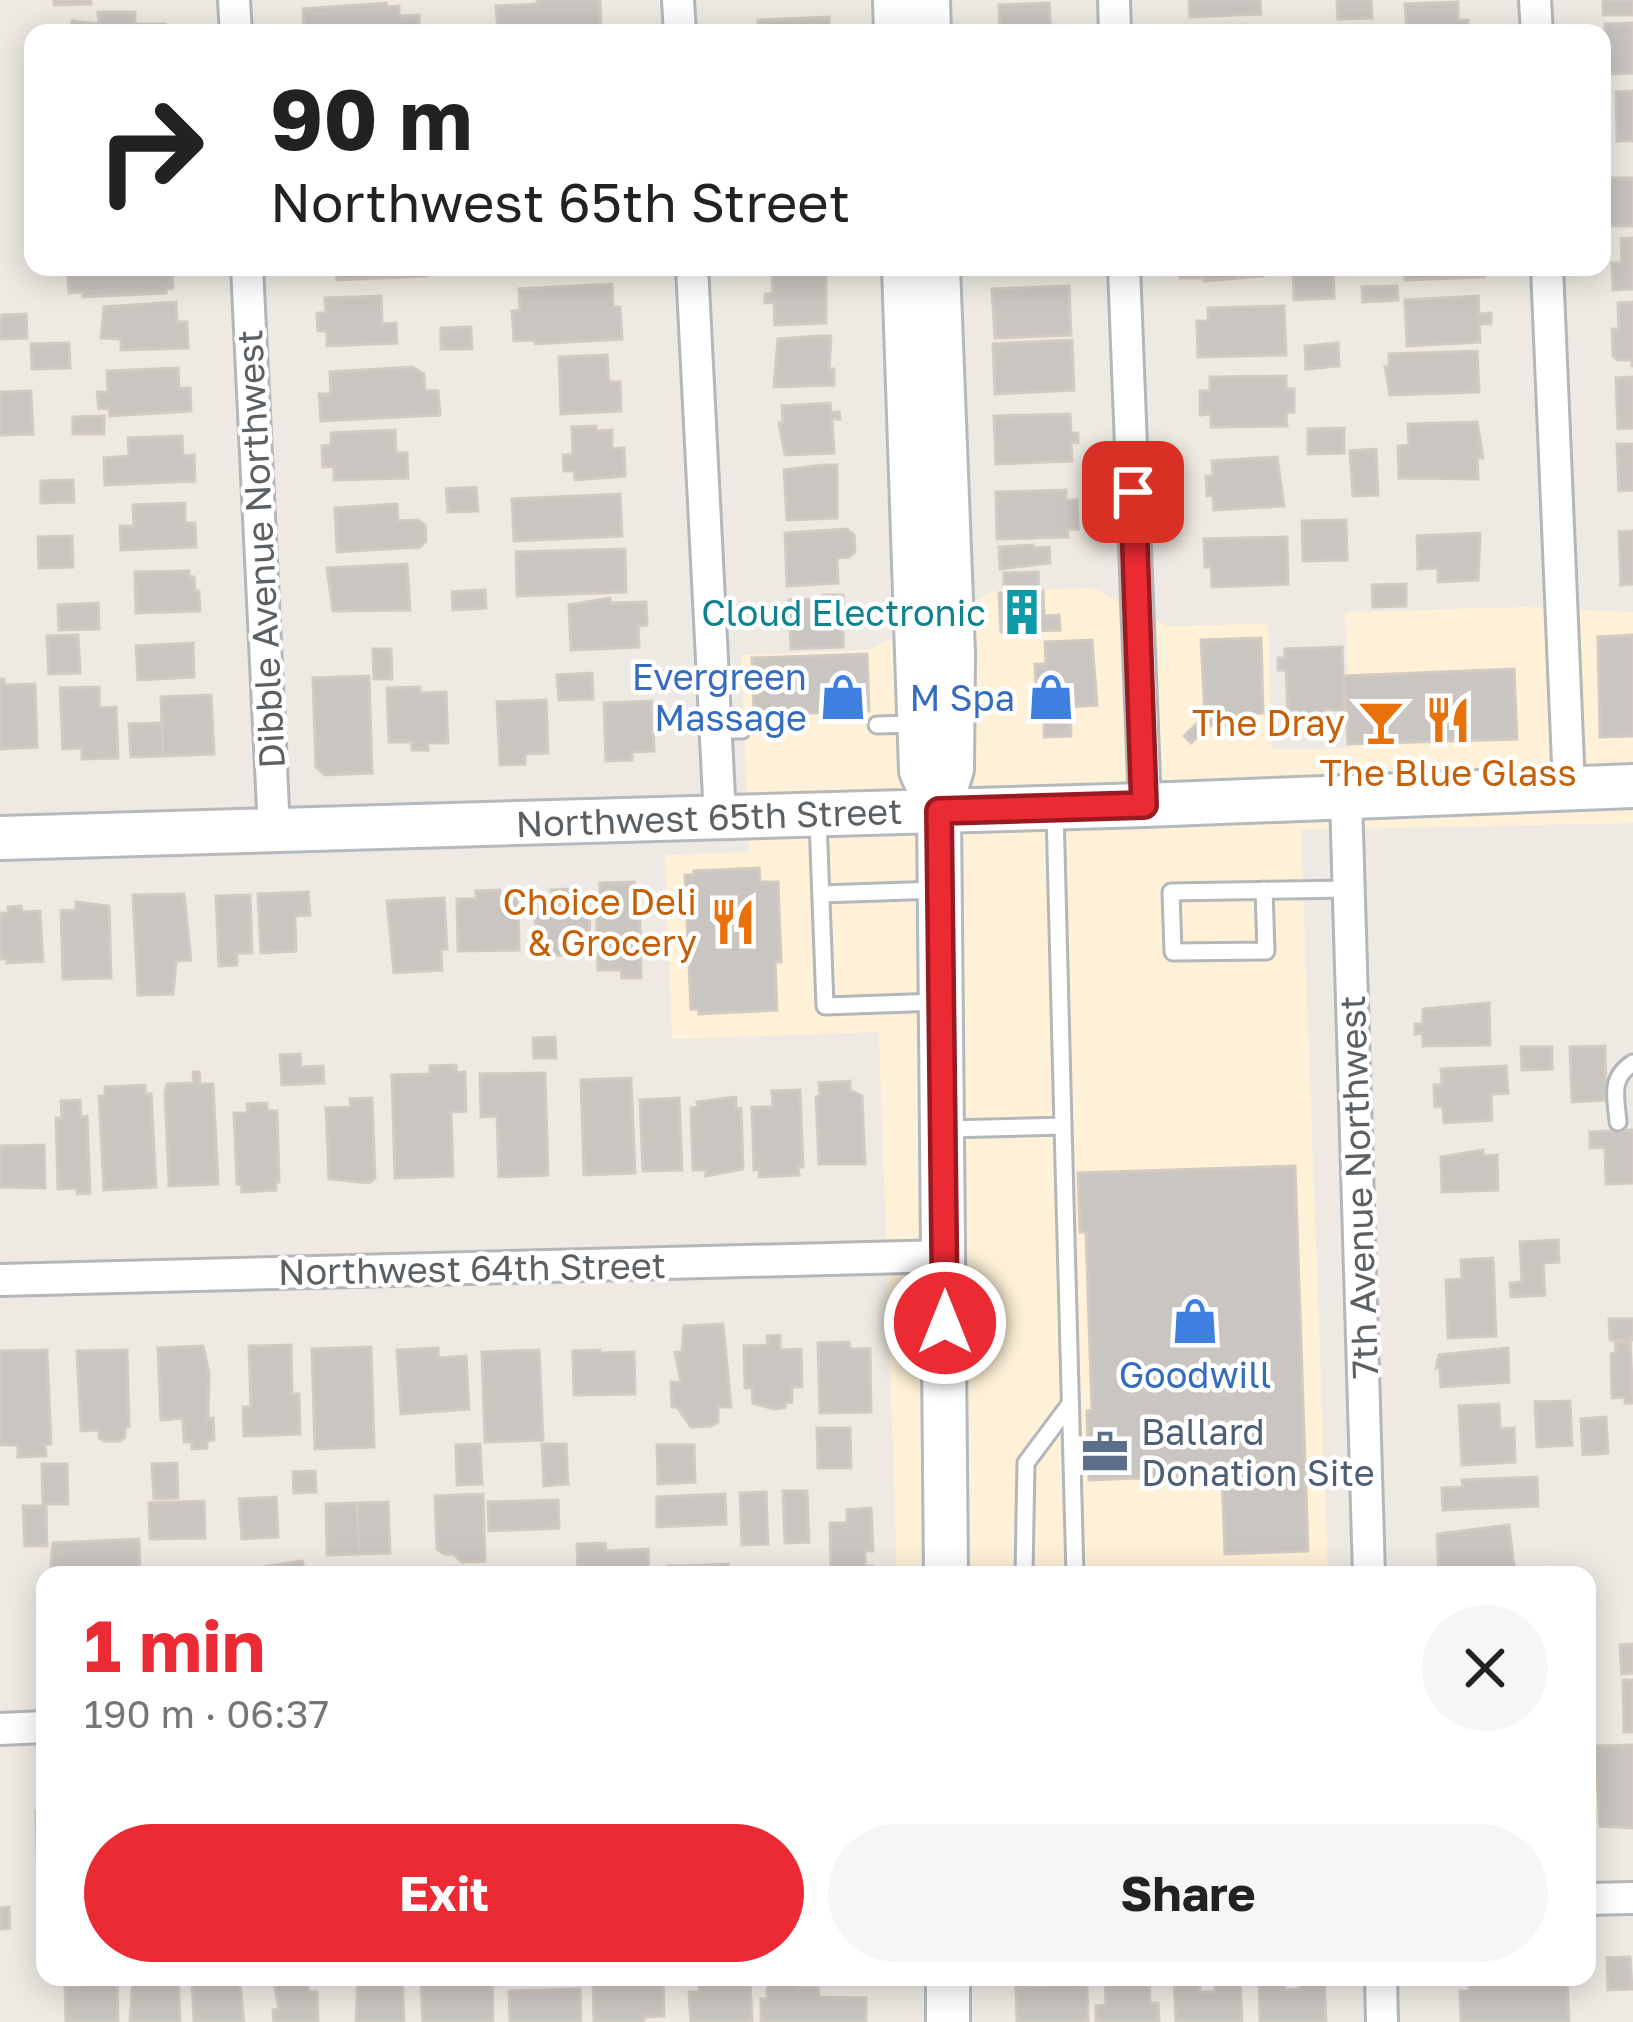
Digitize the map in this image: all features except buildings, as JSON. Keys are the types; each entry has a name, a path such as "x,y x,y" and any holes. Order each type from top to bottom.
{"main road":[{"path":"904,276 898,725 939,811"},
{"path":"938,276 953,652 952,769 939,811 946,1566"},
{"name":"Northwest 65th Street","path":"0,838 1633,786"},
{"path":"948,1986 948,2022"}],"street":[{"name":"Dibble Avenue Northwest","path":"247,276 274,830"},
{"path":"693,276 729,730 720,817"},
{"path":"1124,276 1144,805"},
{"path":"1547,276 1569,788"},
{"name":"7th Avenue Northwest","path":"1346,798 1369,1566"},
{"name":"Northwest 64th Street","path":"0,1280 945,1256"},
{"path":"0,1729 36,1727"},
{"path":"1596,1899 1633,1898"},
{"path":"1381,1986 1382,2022"}],"lane":[{"path":"1055,808 1076,1566"},
{"path":"818,814 825,1006 942,1002"},
{"path":"1264,890 1266,951 1173,952 1171,892 1264,890 1349,889"},
{"path":"821,894 940,890"},
{"path":"1618,1122 1615,1083 1621,1070 1633,1063"},
{"path":"944,1129 1063,1126"},
{"path":"1024,1566 1026,1463 1070,1404"}],"shaded area":[{"path":"1093,588 1166,626 1268,624 1272,750 1351,748 1345,612 1525,607 1633,612 1633,823 1301,830 1328,1566 897,1566 879,1032 672,1039 665,855 749,852 741,655 867,650 995,591"}],"place":[{"name":"Cloud Electronic","path":"1022,612"},
{"name":"Evergreen Massage","path":"843,697"},
{"name":"M Spa","path":"1051,697"},
{"name":"The Blue Glass","path":"1448,720"},
{"name":"The Dray","path":"1381,722"},
{"name":"Choice Deli & Grocery","path":"733,922"},
{"name":"Goodwill","path":"1195,1321"},
{"name":"Ballard Donation Site","path":"1105,1452"}],"route":[{"path":"945,1323 939,811 1144,805 1133,492"}]}
